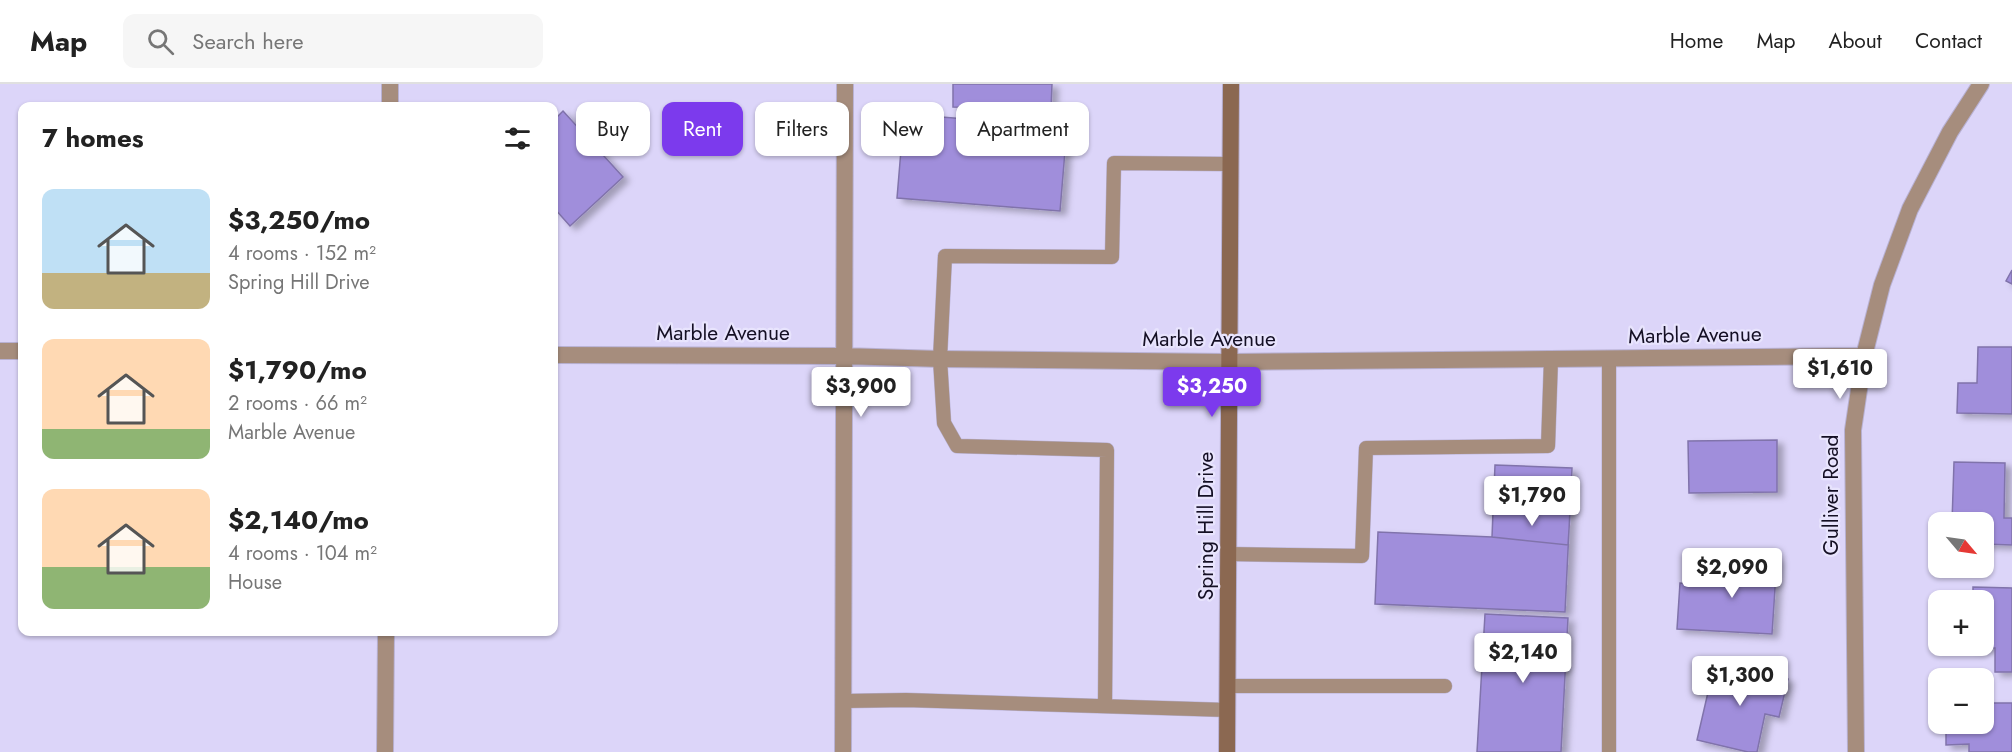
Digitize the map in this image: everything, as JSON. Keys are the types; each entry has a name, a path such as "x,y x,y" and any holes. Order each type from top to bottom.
{"main road":[{"name":"Spring Hill Drive","path":"1227,752 1231,84"}],"street":[{"path":"390,84 390,102"},
{"path":"843,752 845,84"},
{"name":"Gulliver Road","path":"1856,752 1852,430 1864,356 1882,285 1910,209 1950,132 1981,84"},
{"path":"0,351 18,351"},
{"name":"Marble Avenue","path":"558,355 843,356 1229,362 1864,356"},
{"path":"385,752 386,636"}],"lane":[{"path":"1105,706 1107,450 957,446 944,423 940,359 945,256 1112,257 1114,163 1231,164"},
{"path":"1609,358 1609,752"},
{"path":"1228,554 1362,556 1365,448 1548,446 1551,359"},
{"path":"1228,686 1445,686"},
{"path":"844,700 1227,710"}],"building":[{"path":"953,84 1052,84 1051,102 956,102 956,107 953,107"},
{"path":"563,111 576,125 576,156 604,156 623,177 570,226 558,212 558,116"},
{"path":"944,117 956,118 956,156 1065,156 1060,211 897,198 900,156 944,156"},
{"path":"2012,270 2012,284 2006,281"},
{"path":"1978,347 2012,347 2012,414 1957,413 1958,383 1977,383"},
{"path":"1777,440 1777,492 1689,493 1688,441"},
{"path":"1954,462 2005,463 2004,518 2012,518 2012,545 1994,544 1994,512 1952,512"},
{"path":"1495,465 1572,468 1565,612 1375,604 1378,532 1492,537"},
{"path":"1493,511 1570,514 1568,545 1492,537"},
{"path":"1726,555 1777,558 1772,634 1677,629 1680,583 1724,586"},
{"path":"1973,587 2012,588 2012,672 1995,672 1994,590 1973,590"},
{"path":"1485,614 1568,618 1561,752 1477,752"},
{"path":"1715,662 1788,679 1779,717 1765,714 1757,752 1697,740"},
{"path":"1994,703 2012,703 2012,752 1969,752 1969,744 1946,745 1946,734 1994,734"}]}
